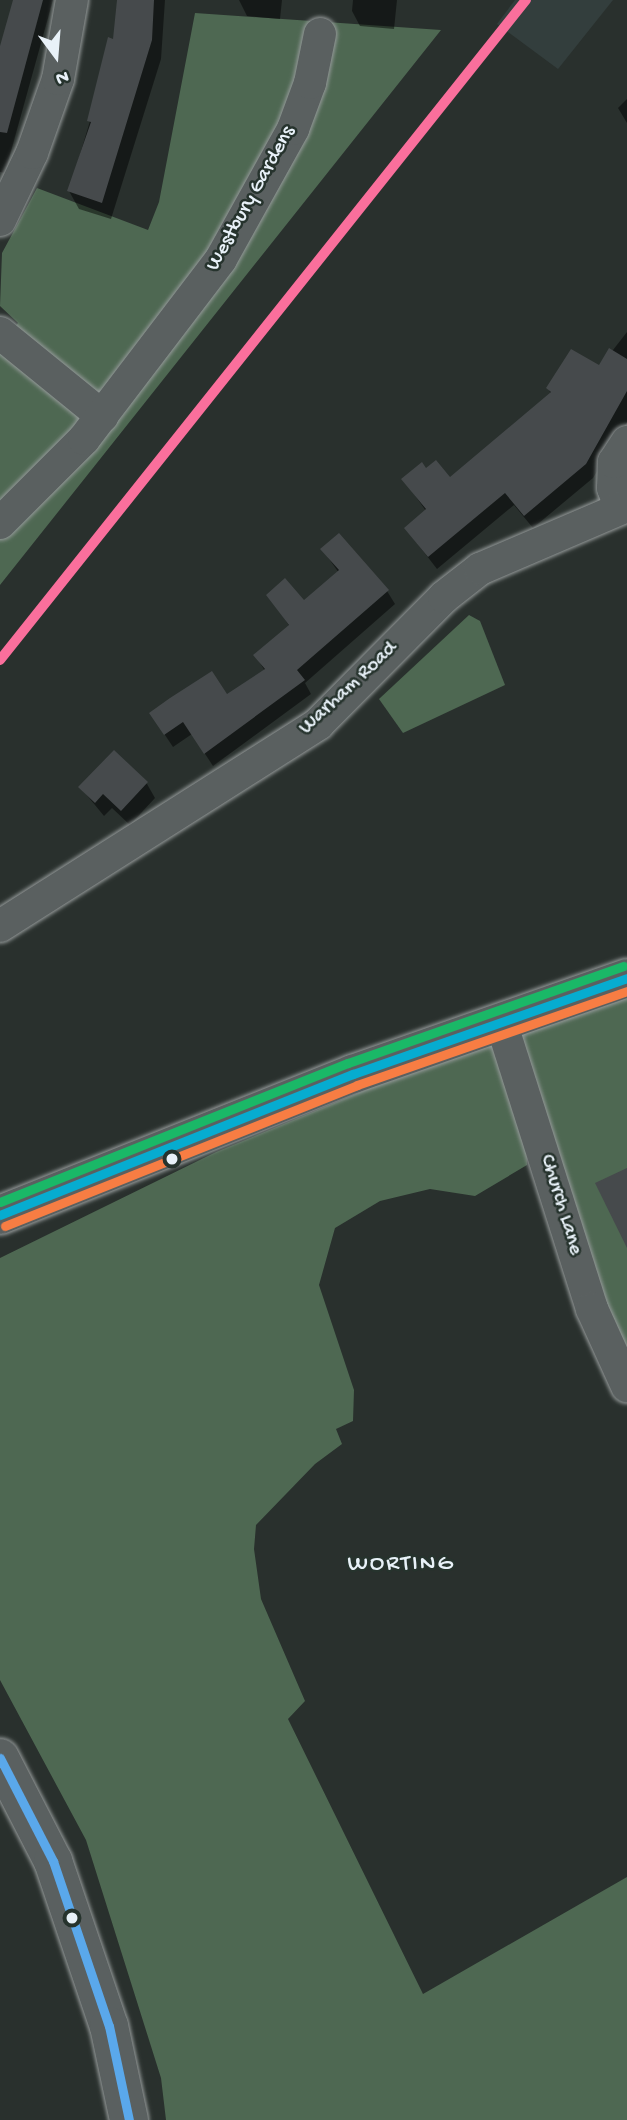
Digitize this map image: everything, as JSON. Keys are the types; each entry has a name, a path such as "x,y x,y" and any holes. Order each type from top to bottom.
{"main road":[{"path":"0,1215 200,1133 627,978"},
{"path":"0,1758 53,1861 109,2026 129,2120"}],"street":[{"path":"0,220 32,153 58,79 72,0"},
{"name":"Westbury Gardens","path":"0,523 65,460 102,416 202,288 240,230 302,107 320,34"},
{"path":"0,333 102,416"},
{"path":"624,507 613,488 614,462 627,442"},
{"name":"Warham Road","path":"0,926 318,724 444,597 480,569 624,507"},
{"name":"Church Lane","path":"501,1022 592,1309 627,1385"}],"shaded area":[{"path":"515,0 613,0 558,69 497,24"}],"green space":[{"path":"195,13 441,30 0,585 0,344 18,323 0,306 2,253 37,188 148,230 159,202"},
{"path":"469,615 480,621 505,685 403,733 379,699"},
{"path":"627,997 627,1385 526,1122 527,1165 475,1196 430,1189 380,1201 335,1228 319,1285 354,1390 353,1421 336,1429 342,1444 315,1464 256,1525 254,1549 261,1599 305,1701 288,1719 423,1994 627,1877 627,2120 166,2120 161,2078 86,1840 0,1680 0,1258 216,1152 491,1038"}],"building":[{"path":"13,0 43,0 7,133 0,132 0,46"},
{"path":"117,0 154,0 152,40 102,203 67,191 91,122 87,121 108,37 113,39"},
{"path":"609,348 627,359 627,391 586,464 524,516 505,493 428,557 404,528 426,509 401,479 422,462 426,468 436,460 450,477 551,392 546,388 571,349 599,365"},
{"path":"339,533 389,590 297,670 305,680 204,754 183,722 164,735 149,713 170,698 212,671 227,694 265,669 253,655 289,625 266,595 285,578 304,600 339,570 320,549"},
{"path":"114,750 148,782 121,811 103,794 95,803 78,787"},
{"path":"627,1168 627,1248 595,1183"}],"transit line":[{"path":"0,660 526,0"},
{"path":"0,1202 348,1063 623,966"},
{"path":"0,1215 353,1074 627,978"},
{"path":"5,1226 357,1085 627,991"},
{"path":"0,1758 53,1861 109,2026 129,2120"}],"district":[{"name":"WORTING","path":"401,1565"}]}
